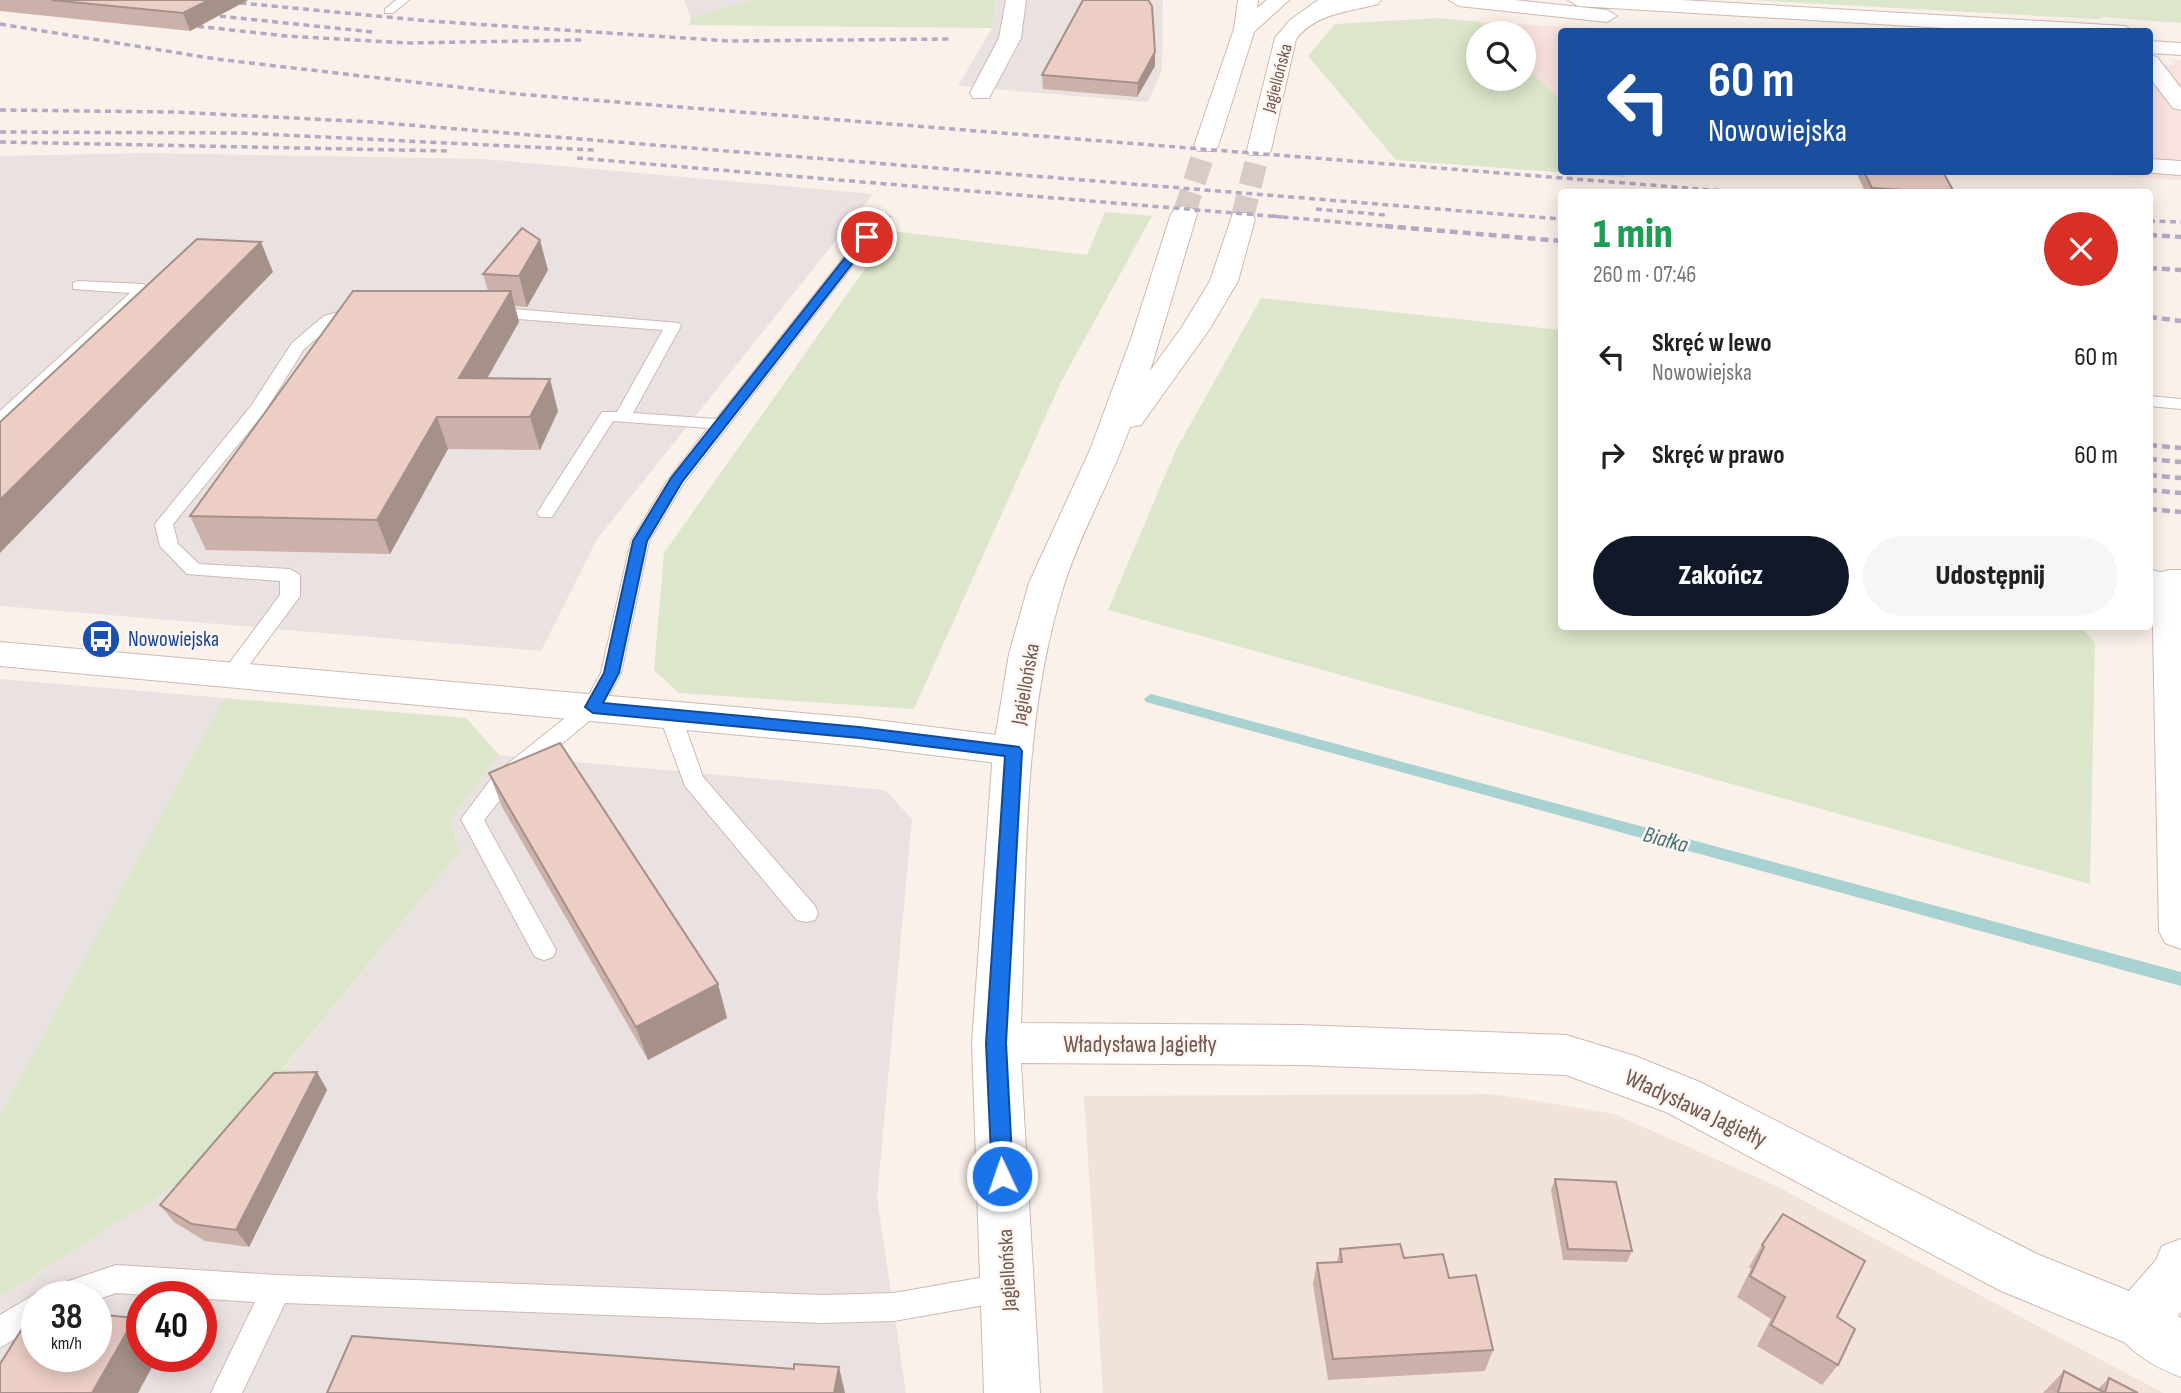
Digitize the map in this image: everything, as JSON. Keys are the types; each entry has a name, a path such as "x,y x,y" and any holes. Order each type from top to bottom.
{"street":[{"path":"981,93 1010,38 1016,0"},
{"path":"1206,146 1244,29 1248,0"},
{"name":"Jagiellońska","path":"1244,29 1279,0"},
{"name":"Jagiellońska","path":"1259,150 1286,38 1297,24 1331,0"},
{"path":"1309,15 1371,0"},
{"path":"1459,0 1598,15 1807,28"},
{"path":"1578,0 1672,3 2063,28"},
{"path":"2153,33 2181,35"},
{"path":"2153,47 2181,49"},
{"path":"1234,58 1279,61"},
{"path":"2153,67 2181,103"},
{"path":"2153,166 2181,168"},
{"name":"Jagiellońska","path":"1012,1393 996,1043 1013,751 1028,654 1047,583 1106,450 1146,339 1185,215"},
{"name":"Jagiellońska","path":"1106,450 1195,330 1218,291 1242,219"},
{"path":"2167,579 2181,931"},
{"path":"0,654 593,707 1013,751"},
{"name":"Władysława Jagiełły","path":"996,1043 1300,1045 1566,1055 1635,1077 1683,1097 2018,1272 2159,1336"},
{"path":"2159,1336 2181,1264"}],"lane":[{"path":"389,11 403,0"},
{"path":"544,950 472,819 503,780 593,707 611,673 640,541 676,481 883,217"},
{"path":"0,419 143,289 78,286"},
{"path":"232,674 290,596 290,575 194,570 169,546 164,524 258,409 298,346 330,319 366,310 379,310"},
{"path":"469,312 673,326 622,417"},
{"path":"2153,401 2181,404"},
{"path":"546,513 608,416 721,424"},
{"path":"670,715 693,780 806,913"},
{"path":"110,1281 116,1279 276,1289 823,1309 894,1307 1008,1287"},
{"path":"226,1393 276,1289"},
{"path":"0,1333 21,1318"}],"shaded area":[{"path":"684,0 753,0 691,18"},
{"path":"995,0 1163,0 1162,70 1148,102 958,86 992,28"},
{"path":"1536,25 1587,28 1558,28 1558,98 1536,77"},
{"path":"2171,59 2181,60 2181,180 2104,175 2153,175 2153,63 2174,65"},
{"path":"147,153 484,159 873,194 597,539 541,651 0,606 0,156"},
{"path":"0,679 224,698 0,1116"},
{"path":"499,755 885,790 912,819 877,1198 906,1393 0,1393 0,1297 21,1284 21,1372 112,1372 112,1281 25,1281 208,1165 289,1070 283,1070 460,851 449,822"},
{"path":"1493,1094 1614,1114 1776,1186 2163,1393 1103,1393 1084,1096"}],"green space":[{"path":"753,0 995,0 992,28 689,25 691,18"},
{"path":"1752,0 2181,0 2181,23 2103,17 2098,19"},
{"path":"1438,18 1470,21 1466,21 1466,91 1536,91 1536,77 1558,98 1558,172 1396,160 1308,56 1335,24"},
{"path":"1105,212 1152,216 1061,382 914,709 679,693 654,670 664,553 892,231 1087,255"},
{"path":"1261,298 1558,330 1558,630 2084,630 2095,643 2090,884 1108,610 1176,450"},
{"path":"224,698 466,718 499,755 449,822 460,851 283,1069 290,1069 208,1165 25,1281 21,1281 21,1284 0,1297 0,1116"}],"building":[{"path":"51,0 209,0 183,13"},
{"path":"1083,0 1148,0 1152,6 1155,52 1138,83 1042,75"},
{"path":"1866,175 1945,175 1952,189 1888,189 1872,188"},
{"path":"522,228 540,240 519,276 483,274"},
{"path":"197,239 261,242 0,500 0,422"},
{"path":"353,291 511,291 459,378 550,379 530,417 437,417 377,520 190,516"},
{"path":"560,743 718,984 636,1027 489,773"},
{"path":"317,1072 236,1230 192,1224 160,1205 274,1073"},
{"path":"1555,1179 1616,1182 1632,1251 1568,1249"},
{"path":"1783,1214 1865,1261 1837,1317 1855,1329 1838,1365 1771,1325 1785,1297 1750,1276 1764,1247 1762,1245"},
{"path":"1400,1244 1404,1258 1443,1254 1449,1278 1476,1275 1493,1350 1333,1359 1317,1263 1342,1262 1340,1249"},
{"path":"112,1316 126,1317 126,1334 112,1358"},
{"path":"21,1330 21,1372 104,1372 92,1393 0,1393 0,1364"},
{"path":"352,1336 794,1369 794,1364 839,1367 834,1393 327,1393"},
{"path":"2064,1371 2105,1393 2058,1393"},
{"path":"2109,1378 2138,1393 2105,1393"}],"waterway":[{"name":"Białka","path":"1151,699 2181,979"}],"tunnel":[{"path":"1184,214 1206,146"},
{"path":"1242,219 1259,150"}],"railway":[{"path":"209,0 429,21 729,41 951,39"},
{"path":"199,14 373,32"},
{"path":"0,24 216,59 517,94 1700,189"},
{"path":"177,24 286,36 408,43 582,40"},
{"path":"0,110 174,112 372,122 1558,219"},
{"path":"0,132 240,133 594,150"},
{"path":"0,142 448,151"},
{"path":"577,158 1282,217"},
{"path":"1316,209 1386,215"},
{"path":"1272,216 1405,228"},
{"path":"2153,221 2181,222"},
{"path":"1385,226 1558,241"},
{"path":"2153,235 2181,237"},
{"path":"2153,268 2181,270"},
{"path":"2153,318 2181,321"},
{"path":"2153,445 2181,448"},
{"path":"2153,459 2181,462"},
{"path":"2153,475 2181,478"},
{"path":"2153,490 2181,493"},
{"path":"2153,509 2181,512"}],"place":[{"name":"Nowowiejska","path":"101,639"}],"route":[{"path":"867,237 676,481 640,541 611,673 593,707 859,732 1013,751 996,1043 1002,1176"}]}
